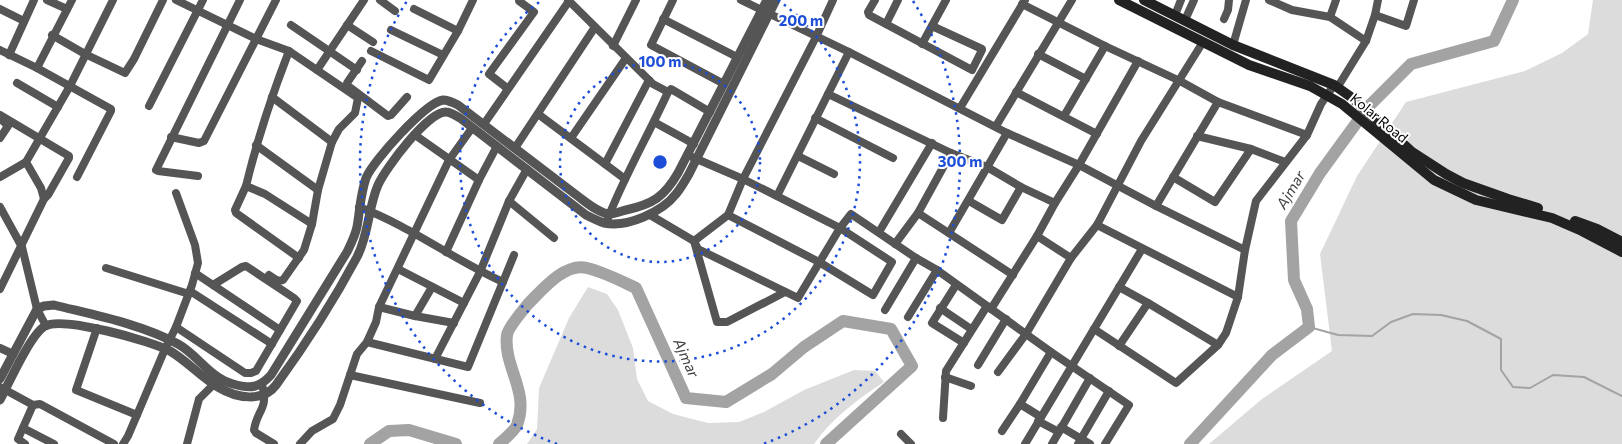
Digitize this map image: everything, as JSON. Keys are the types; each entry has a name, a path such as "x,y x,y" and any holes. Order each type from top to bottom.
{"main road":[{"name":"Kolar Road","path":"1118,0 1249,65 1310,86 1327,95 1342,104 1410,156 1463,183 1550,211 1597,229 1622,242"},
{"name":"Kolar Road","path":"1144,0 1233,45 1336,87 1351,97 1434,180 1476,200 1552,218 1622,252"}],"street":[{"path":"9,55 34,0"},
{"path":"47,0 67,9"},
{"path":"37,68 72,0"},
{"path":"0,177 26,162 70,86 113,0"},
{"path":"52,36 123,73 126,72 163,0"},
{"path":"176,0 256,39 289,50 358,98 355,112 339,129 332,142 318,190 312,224 304,250 283,280 278,281 269,275"},
{"path":"149,106 203,0"},
{"path":"198,176 156,171 158,162 240,0"},
{"path":"171,137 199,143 204,141 276,0"},
{"path":"317,70 364,0"},
{"path":"380,0 395,11"},
{"path":"371,51 429,80 474,0"},
{"path":"508,88 489,74 534,12 518,1 520,0"},
{"path":"484,124 568,0 649,80 668,92"},
{"path":"613,46 636,0"},
{"path":"673,0 651,45 724,84"},
{"path":"741,0 849,52 1007,133 1119,185 1156,206 1245,250"},
{"path":"0,379 37,309 54,305 121,323 171,340 190,352 208,374 229,392 249,397 265,396 272,390 300,353 332,302 362,247 372,204 378,185 386,170 415,135 439,113 446,112 452,114 591,218 606,223 636,220 650,215 659,210 676,194 692,157 765,13 767,0"},
{"path":"216,381 244,387 256,386 262,384 270,375 348,252 357,226 359,207 367,176 377,160 408,127 434,105 443,100 451,102 484,124 579,197 609,214 642,206 658,199 692,157 694,144 737,57 765,13 776,0"},
{"path":"694,241 728,215 743,178 816,37 833,0"},
{"path":"875,0 868,14 971,71 982,49 932,26"},
{"path":"886,24 898,0"},
{"path":"922,44 946,0"},
{"path":"996,126 1072,0"},
{"path":"1175,15 1181,0"},
{"path":"1185,20 1194,0"},
{"path":"1224,19 1230,0"},
{"path":"1233,45 1246,0"},
{"path":"1270,0 1292,10 1330,17 1366,41"},
{"path":"1330,17 1336,0"},
{"path":"1094,329 1176,383 1218,345 1226,333 1238,297 1245,250 1256,201 1307,135 1327,95 1336,87 1366,41 1378,0"},
{"path":"1375,15 1406,26 1414,0"},
{"path":"960,108 1023,2 1058,22 1180,81 1218,102 1307,135"},
{"path":"0,9 24,22"},
{"path":"414,9 458,31"},
{"path":"663,19 737,57"},
{"path":"291,25 357,70"},
{"path":"347,25 373,42"},
{"path":"515,148 595,27"},
{"path":"391,30 443,56"},
{"path":"998,372 1026,334 1071,258 1097,225 1141,142 1203,42"},
{"path":"1064,116 1105,46"},
{"path":"0,50 70,86 109,108 111,111 77,177"},
{"path":"289,50 256,145 246,186 235,210 236,214 299,258"},
{"path":"777,196 849,52"},
{"path":"1038,54 1086,79"},
{"path":"571,138 626,58"},
{"path":"362,61 347,83 348,86 388,116 392,116 407,97"},
{"path":"943,418 946,371 971,330 1013,275 1038,236 1054,203 1097,134 1138,61"},
{"path":"605,164 649,80"},
{"path":"16,83 58,107"},
{"path":"606,223 625,179 668,92 671,89 710,112"},
{"path":"1016,92 1097,134"},
{"path":"828,94 932,142 951,153 987,168 1054,203"},
{"path":"272,96 332,142"},
{"path":"1156,206 1218,102"},
{"path":"538,114 625,179"},
{"path":"0,115 70,157 44,199 0,290"},
{"path":"815,118 893,158"},
{"path":"0,119 8,126 0,138"},
{"path":"654,122 694,144"},
{"path":"300,444 312,431 333,419 340,405 356,354 367,342 376,322 379,307 448,160 472,128"},
{"path":"949,233 1007,133"},
{"path":"415,135 479,180"},
{"path":"1197,136 1251,149 1285,162"},
{"path":"879,232 932,142"},
{"path":"256,145 318,190"},
{"path":"446,252 497,146"},
{"path":"1173,177 1215,202 1251,149"},
{"path":"896,244 918,213 951,153"},
{"path":"798,156 834,174"},
{"path":"692,157 743,178 840,228 892,262 873,295 819,262 728,215"},
{"path":"26,162 41,188 44,199"},
{"path":"436,359 480,272 509,201 527,169"},
{"path":"246,186 265,194 312,224"},
{"path":"969,201 1002,220 1021,187"},
{"path":"56,409 123,444 128,436 165,349 171,340 190,292 198,263 195,245 176,193"},
{"path":"509,201 554,238"},
{"path":"0,207 22,247 37,309 46,326"},
{"path":"359,207 371,211 480,272 503,282"},
{"path":"918,213 1013,275"},
{"path":"650,215 694,241 698,249 798,298 840,228 851,214 937,270 1051,352 1129,404 1105,444"},
{"path":"1097,225 1238,297"},
{"path":"1038,236 1071,258"},
{"path":"694,241 717,322 727,322 785,292"},
{"path":"1025,444 1142,249"},
{"path":"367,342 468,367 514,256"},
{"path":"885,310 916,258"},
{"path":"176,327 245,373 256,371 297,304 297,301 246,266 213,285"},
{"path":"106,268 190,292 272,344"},
{"path":"398,269 464,302"},
{"path":"908,317 937,270"},
{"path":"195,273 280,330"},
{"path":"956,285 932,323 964,343"},
{"path":"415,316 432,287"},
{"path":"1119,287 1218,345"},
{"path":"1119,346 1148,303"},
{"path":"379,307 454,324"},
{"path":"940,308 971,330"},
{"path":"978,366 1006,319"},
{"path":"0,400 3,389 28,347 46,326 55,324 74,324 97,328 165,349 208,374"},
{"path":"97,328 76,390 137,414"},
{"path":"0,348 13,354"},
{"path":"1002,432 1051,352"},
{"path":"350,375 480,403"},
{"path":"945,376 971,386"},
{"path":"1052,444 1090,378"},
{"path":"187,444 199,399 216,381"},
{"path":"262,384 265,396 264,407 254,430 274,444"},
{"path":"3,389 33,405 40,404 114,444"},
{"path":"1079,441 1109,391"},
{"path":"1020,404 1040,419 1079,441 1090,444"},
{"path":"25,444 18,439 33,405"},
{"path":"23,428 54,444"},
{"path":"902,434 911,444"}],"shaded area":[{"path":"1593,0 1622,0 1622,444 1209,444 1262,399 1332,351 1320,254 1357,176 1406,102 1525,71 1562,53 1588,34"},
{"path":"588,287 607,294 618,310 633,348 637,379 648,401 673,414 708,423 739,422 764,412 804,390 854,370 875,371 884,382 846,410 814,444 527,444 537,429 539,388 569,318"}],"waterway":[{"name":"Ajmar","path":"1190,444 1272,355 1309,327 1307,309 1294,280 1291,221 1320,173 1368,107 1411,64 1494,41 1513,0"},
{"name":"Ajmar","path":"499,444 516,428 520,413 518,390 507,347 508,332 528,304 554,278 570,269 579,267 600,272 636,288 686,398 726,402 772,374 804,347 843,321 891,329 912,366 826,444"},
{"path":"1309,327 1338,335 1372,336 1391,322 1413,314 1441,315 1467,321 1501,339 1501,370 1513,387 1530,388 1553,375 1584,377 1622,396"},
{"name":"Ajmar","path":"370,444 389,431 409,430 456,444"}]}
